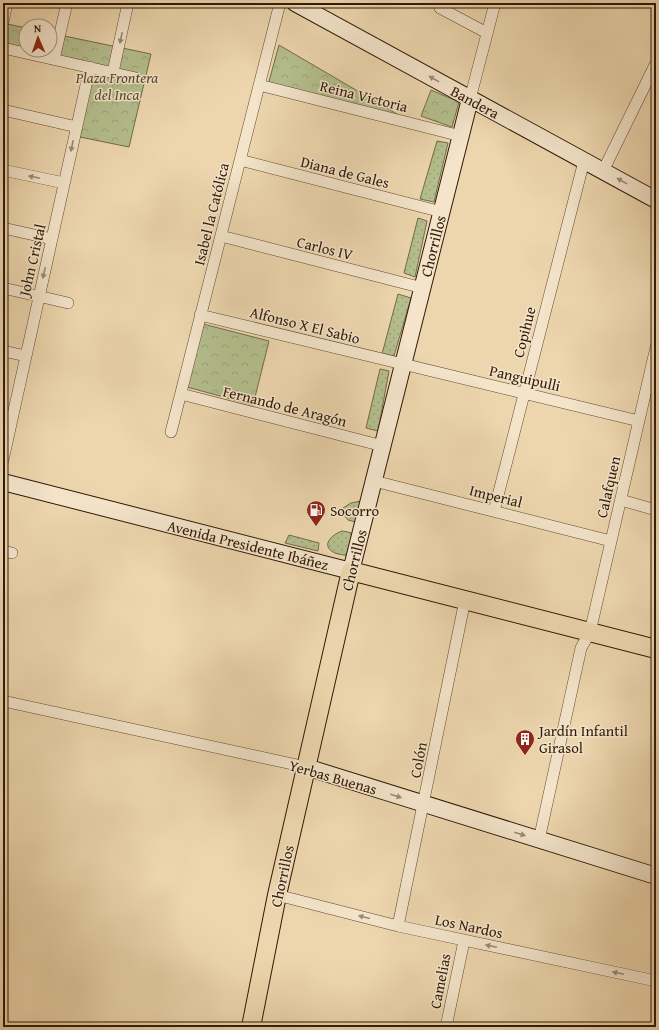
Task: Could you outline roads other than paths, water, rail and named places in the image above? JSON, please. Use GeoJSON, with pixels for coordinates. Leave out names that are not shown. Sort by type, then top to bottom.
{"type":"FeatureCollection","features":[{"type":"Feature","properties":{"kind":"main road","name":"Avenida Presidente Ibáñez"},"geometry":{"type":"LineString","coordinates":[[351,571],[656,649]]}},
{"type":"Feature","properties":{"kind":"main road","name":"Chorrillos"},"geometry":{"type":"LineString","coordinates":[[251,1027],[277,895],[351,571]]}},
{"type":"Feature","properties":{"kind":"street"},"geometry":{"type":"LineString","coordinates":[[3,22],[7,3]]}},
{"type":"Feature","properties":{"kind":"street"},"geometry":{"type":"LineString","coordinates":[[54,59],[67,3]]}},
{"type":"Feature","properties":{"kind":"street"},"geometry":{"type":"LineString","coordinates":[[113,72],[128,3]]}},
{"type":"Feature","properties":{"kind":"street","name":"Isabel la Católica"},"geometry":{"type":"LineString","coordinates":[[171,432],[280,3]]}},
{"type":"Feature","properties":{"kind":"street","name":"Bandera"},"geometry":{"type":"LineString","coordinates":[[295,3],[656,200]]}},
{"type":"Feature","properties":{"kind":"street","name":"Chorrillos"},"geometry":{"type":"LineString","coordinates":[[351,571],[495,3]]}},
{"type":"Feature","properties":{"kind":"street"},"geometry":{"type":"LineString","coordinates":[[440,8],[487,33]]}},
{"type":"Feature","properties":{"kind":"street"},"geometry":{"type":"LineString","coordinates":[[3,48],[136,78]]}},
{"type":"Feature","properties":{"kind":"street"},"geometry":{"type":"LineString","coordinates":[[603,171],[656,63]]}},
{"type":"Feature","properties":{"kind":"street","name":"John Cristal"},"geometry":{"type":"LineString","coordinates":[[3,460],[8,410],[26,356],[90,67]]}},
{"type":"Feature","properties":{"kind":"street","name":"Reina Victoria"},"geometry":{"type":"LineString","coordinates":[[260,85],[461,136]]}},
{"type":"Feature","properties":{"kind":"street"},"geometry":{"type":"LineString","coordinates":[[3,110],[77,127]]}},
{"type":"Feature","properties":{"kind":"street","name":"Diana de Gales"},"geometry":{"type":"LineString","coordinates":[[240,160],[442,212]]}},
{"type":"Feature","properties":{"kind":"street","name":"Copihue"},"geometry":{"type":"LineString","coordinates":[[494,512],[584,161]]}},
{"type":"Feature","properties":{"kind":"street"},"geometry":{"type":"LineString","coordinates":[[3,170],[64,183]]}},
{"type":"Feature","properties":{"kind":"street"},"geometry":{"type":"LineString","coordinates":[[3,228],[52,239]]}},
{"type":"Feature","properties":{"kind":"street","name":"Carlos IV"},"geometry":{"type":"LineString","coordinates":[[221,236],[422,288]]}},
{"type":"Feature","properties":{"kind":"street"},"geometry":{"type":"LineString","coordinates":[[3,288],[68,303]]}},
{"type":"Feature","properties":{"kind":"street","name":"Alfonso X El Sabio"},"geometry":{"type":"LineString","coordinates":[[200,315],[403,364]]}},
{"type":"Feature","properties":{"kind":"street","name":"Calafquen"},"geometry":{"type":"LineString","coordinates":[[539,840],[581,648],[590,632],[656,348]]}},
{"type":"Feature","properties":{"kind":"street"},"geometry":{"type":"LineString","coordinates":[[3,351],[26,356]]}},
{"type":"Feature","properties":{"kind":"street","name":"Panguipulli"},"geometry":{"type":"LineString","coordinates":[[403,364],[639,420]]}},
{"type":"Feature","properties":{"kind":"street","name":"Fernando de Aragón"},"geometry":{"type":"LineString","coordinates":[[181,394],[383,446]]}},
{"type":"Feature","properties":{"kind":"street","name":"Imperial"},"geometry":{"type":"LineString","coordinates":[[374,480],[611,541]]}},
{"type":"Feature","properties":{"kind":"street","name":"Avenida Presidente Ibáñez"},"geometry":{"type":"LineString","coordinates":[[3,482],[351,571]]}},
{"type":"Feature","properties":{"kind":"street"},"geometry":{"type":"LineString","coordinates":[[621,500],[656,510]]}},
{"type":"Feature","properties":{"kind":"street","name":"Colón"},"geometry":{"type":"LineString","coordinates":[[398,926],[465,600]]}},
{"type":"Feature","properties":{"kind":"street","name":"Yerbas Buenas"},"geometry":{"type":"LineString","coordinates":[[3,701],[306,767],[539,840],[656,874]]}},
{"type":"Feature","properties":{"kind":"street","name":"Los Nardos"},"geometry":{"type":"LineString","coordinates":[[277,895],[464,941],[656,981]]}},
{"type":"Feature","properties":{"kind":"street","name":"Camelias"},"geometry":{"type":"LineString","coordinates":[[446,1027],[464,941]]}},
{"type":"Feature","properties":{"kind":"place","name":"Socorro"},"geometry":{"type":"Point","coordinates":[316,527]}},
{"type":"Feature","properties":{"kind":"place","name":"Jardín Infantil Girasol"},"geometry":{"type":"Point","coordinates":[525,756]}},
{"type":"Feature","properties":{"kind":"park label","name":"Plaza Frontera del Inca"},"geometry":{"type":"Point","coordinates":[117,86]}}]}
